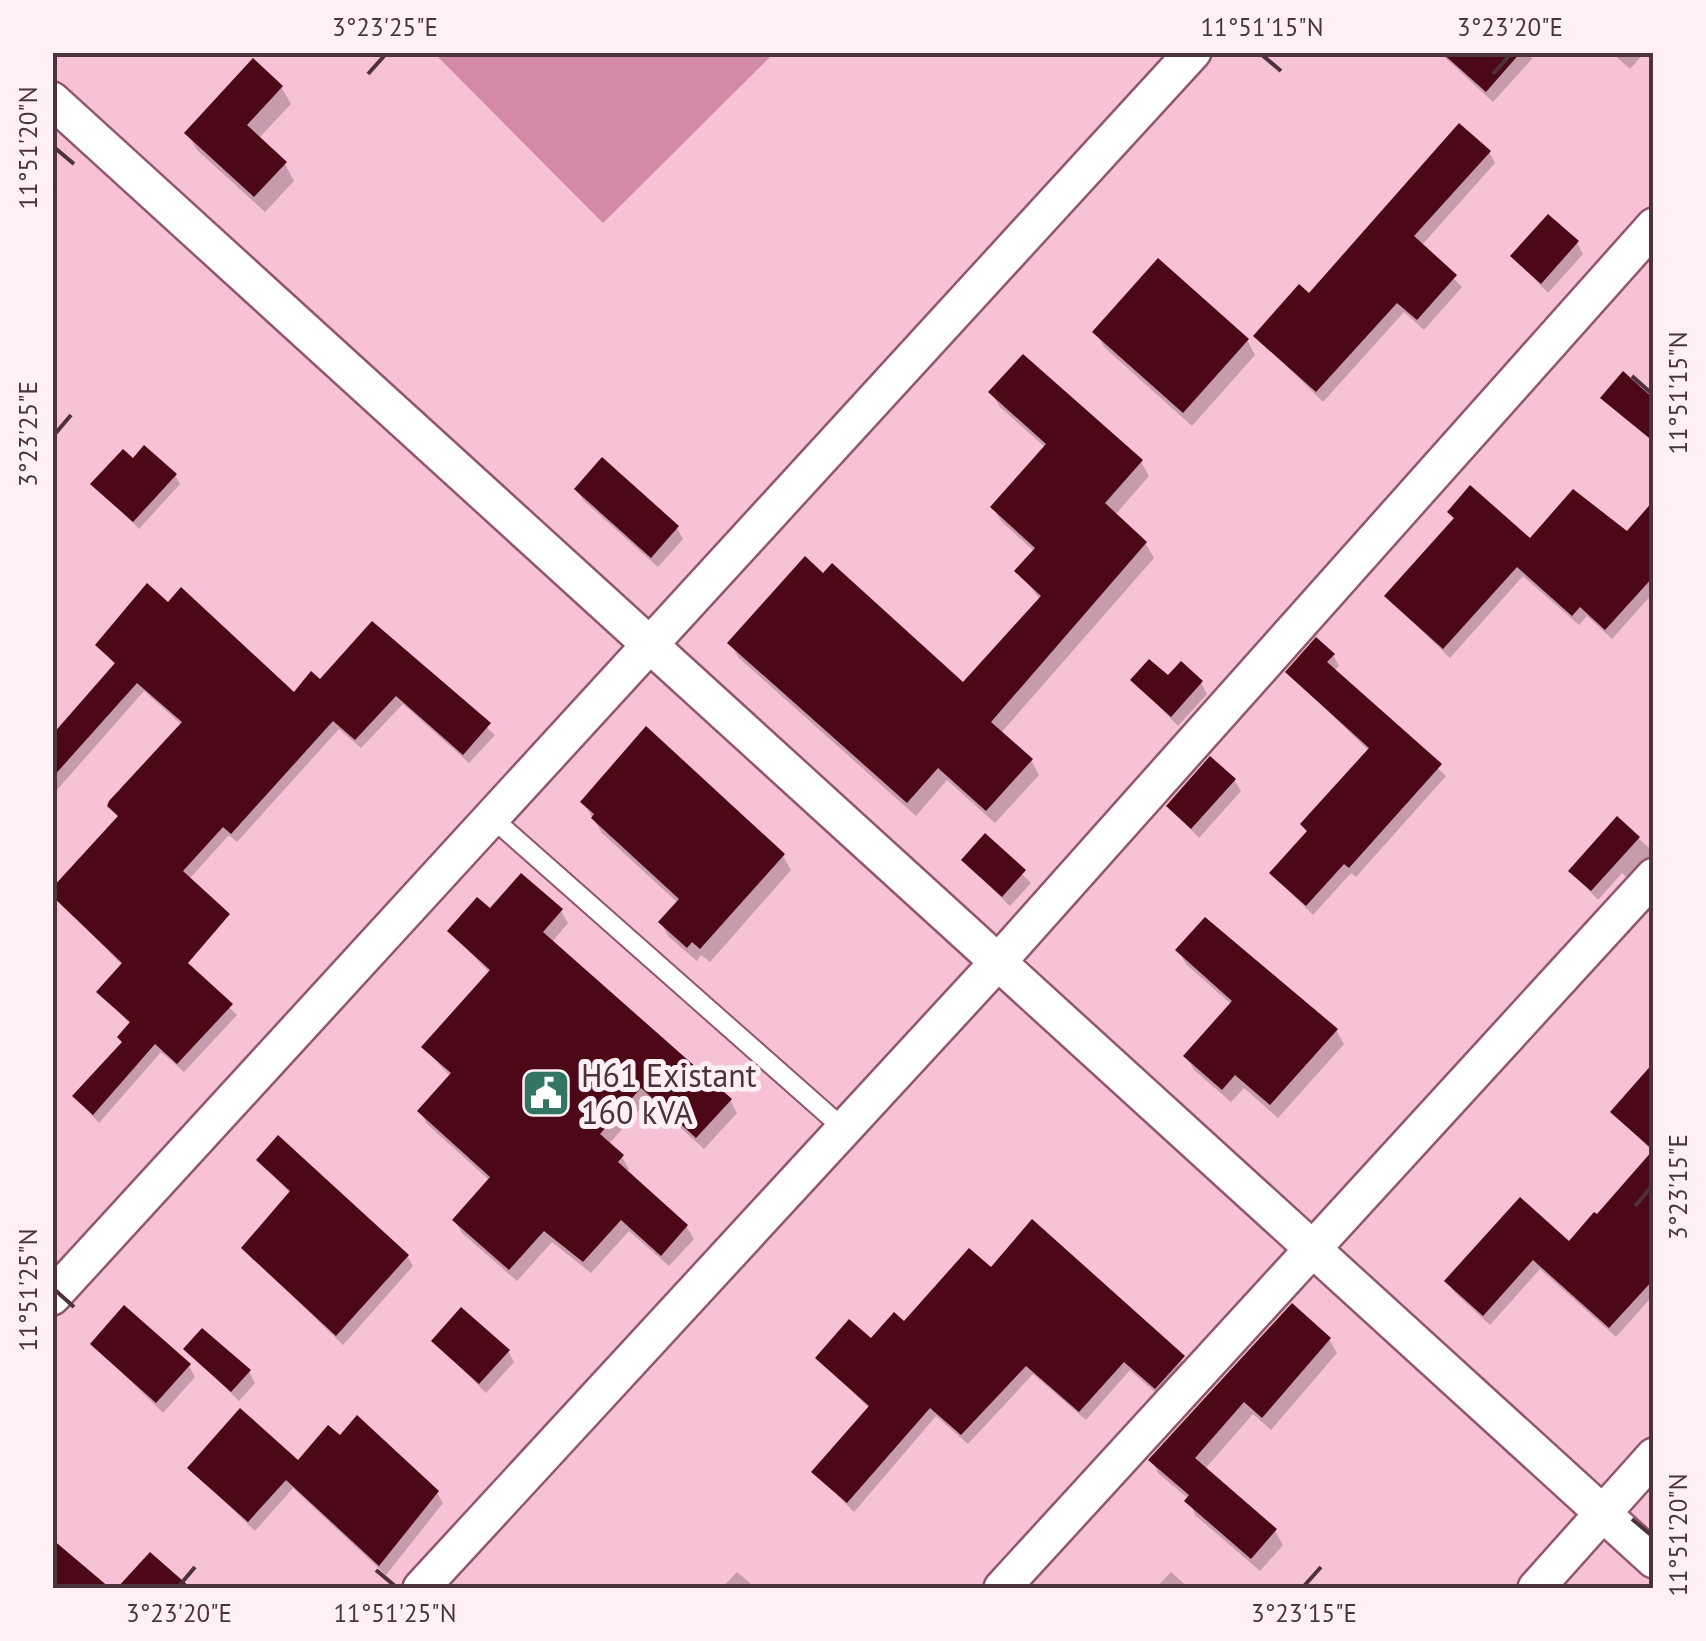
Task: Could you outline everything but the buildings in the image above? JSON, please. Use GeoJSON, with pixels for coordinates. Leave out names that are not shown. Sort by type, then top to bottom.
{"type":"FeatureCollection","features":[{"type":"Feature","properties":{"kind":"street"},"geometry":{"type":"LineString","coordinates":[[52,1297],[1193,52]]}},
{"type":"Feature","properties":{"kind":"street"},"geometry":{"type":"LineString","coordinates":[[52,100],[1654,1560]]}},
{"type":"Feature","properties":{"kind":"street"},"geometry":{"type":"LineString","coordinates":[[422,1588],[998,962],[1654,226]]}},
{"type":"Feature","properties":{"kind":"street"},"geometry":{"type":"LineString","coordinates":[[1002,1588],[1654,876]]}},
{"type":"Feature","properties":{"kind":"street"},"geometry":{"type":"LineString","coordinates":[[1536,1588],[1654,1456]]}},
{"type":"Feature","properties":{"kind":"lane"},"geometry":{"type":"LineString","coordinates":[[490,817],[844,1129]]}},
{"type":"Feature","properties":{"kind":"shaded area"},"geometry":{"type":"Polygon","coordinates":[[[434,53],[774,53],[603,223],[434,53]]]}},
{"type":"Feature","properties":{"kind":"place","name":"H61 Existant 160 kVA"},"geometry":{"type":"Point","coordinates":[546,1093]}}]}
